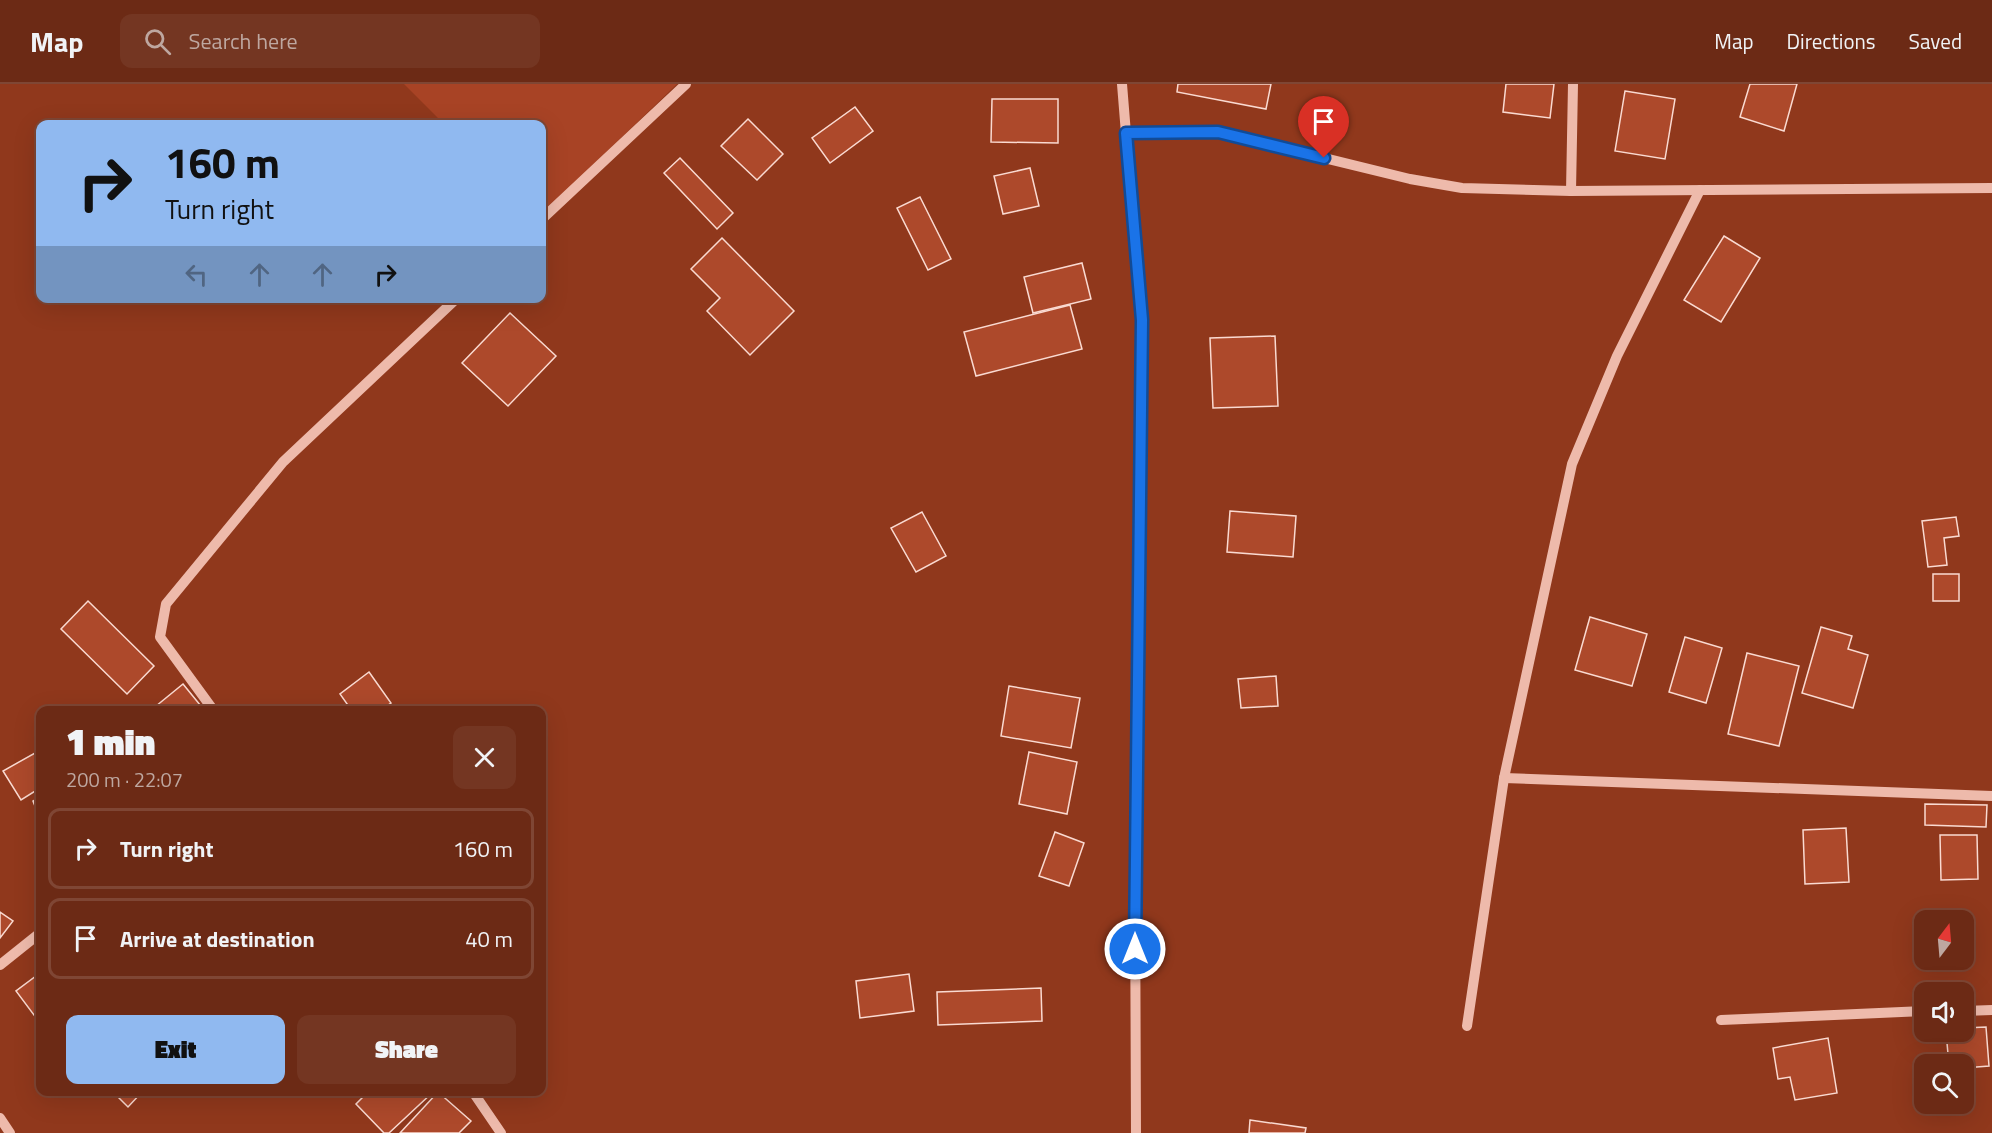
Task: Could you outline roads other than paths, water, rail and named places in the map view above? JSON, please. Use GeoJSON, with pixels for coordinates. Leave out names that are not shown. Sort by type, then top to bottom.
{"type":"FeatureCollection","features":[{"type":"Feature","properties":{"kind":"street"},"geometry":{"type":"LineString","coordinates":[[546,215],[686,84]]}},
{"type":"Feature","properties":{"kind":"street"},"geometry":{"type":"LineString","coordinates":[[1122,84],[1142,320],[1135,880],[1136,1133]]}},
{"type":"Feature","properties":{"kind":"street"},"geometry":{"type":"LineString","coordinates":[[1571,191],[1573,84]]}},
{"type":"Feature","properties":{"kind":"street"},"geometry":{"type":"LineString","coordinates":[[1126,133],[1218,132],[1410,179],[1451,186],[1571,191],[1992,188]]}},
{"type":"Feature","properties":{"kind":"street"},"geometry":{"type":"LineString","coordinates":[[1467,1026],[1504,778],[1572,464],[1617,356],[1700,190]]}},
{"type":"Feature","properties":{"kind":"street"},"geometry":{"type":"LineString","coordinates":[[210,706],[160,637],[166,604],[282,462],[452,303]]}},
{"type":"Feature","properties":{"kind":"street"},"geometry":{"type":"LineString","coordinates":[[1504,778],[1992,796]]}},
{"type":"Feature","properties":{"kind":"street"},"geometry":{"type":"LineString","coordinates":[[0,965],[36,936]]}},
{"type":"Feature","properties":{"kind":"street"},"geometry":{"type":"LineString","coordinates":[[1974,1011],[1992,1010]]}},
{"type":"Feature","properties":{"kind":"street"},"geometry":{"type":"LineString","coordinates":[[1721,1020],[1914,1011]]}},
{"type":"Feature","properties":{"kind":"street"},"geometry":{"type":"LineString","coordinates":[[476,1096],[501,1133]]}},
{"type":"Feature","properties":{"kind":"street"},"geometry":{"type":"LineString","coordinates":[[0,1118],[10,1133]]}}]}
